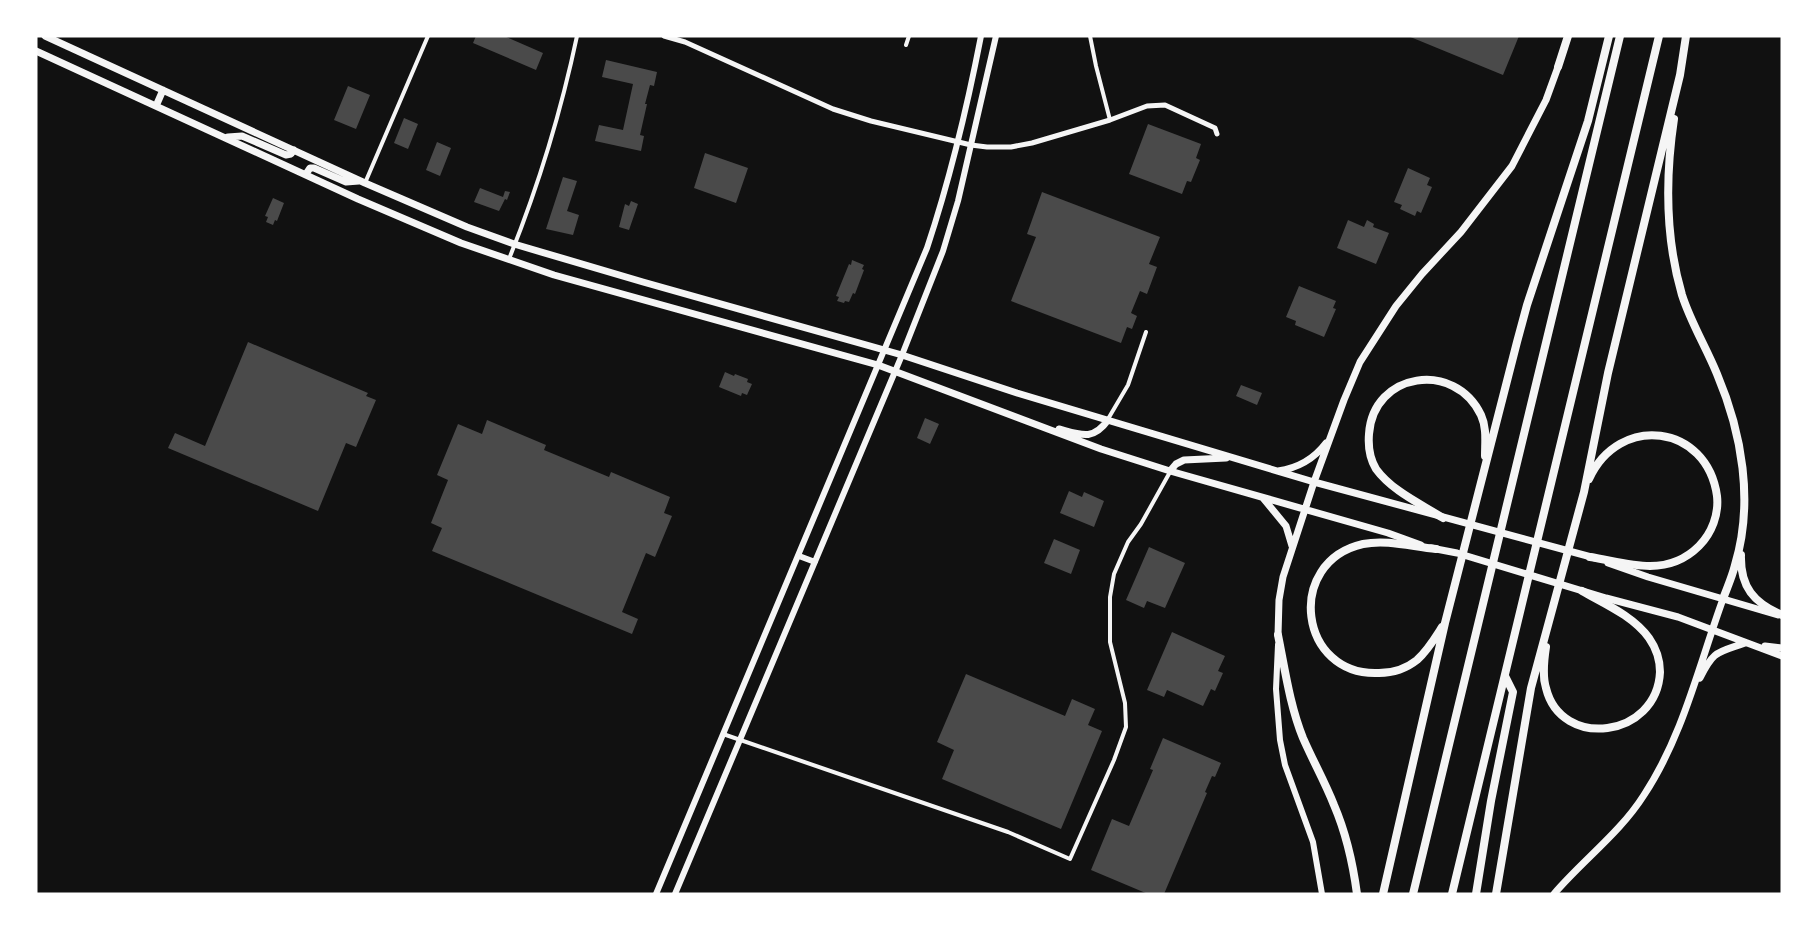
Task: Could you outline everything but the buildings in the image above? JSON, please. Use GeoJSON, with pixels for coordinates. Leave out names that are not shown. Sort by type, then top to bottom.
{"type":"FeatureCollection","features":[{"type":"Feature","properties":{"kind":"highway"},"geometry":{"type":"LineString","coordinates":[[1558,67],[1567,36]]}},
{"type":"Feature","properties":{"kind":"highway"},"geometry":{"type":"LineString","coordinates":[[1383,894],[1445,623],[1527,305],[1588,121],[1609,36]]}},
{"type":"Feature","properties":{"kind":"highway"},"geometry":{"type":"LineString","coordinates":[[1413,894],[1620,36]]}},
{"type":"Feature","properties":{"kind":"highway"},"geometry":{"type":"LineString","coordinates":[[1452,894],[1659,36]]}},
{"type":"Feature","properties":{"kind":"highway"},"geometry":{"type":"LineString","coordinates":[[1686,36],[1667,175],[1669,230],[1673,259],[1683,296],[1731,409],[1738,437],[1743,472],[1740,567],[1746,586],[1755,598],[1765,608],[1782,616]]}},
{"type":"Feature","properties":{"kind":"highway"},"geometry":{"type":"LineString","coordinates":[[1496,894],[1531,688],[1584,492],[1608,373],[1680,75]]}},
{"type":"Feature","properties":{"kind":"highway"},"geometry":{"type":"LineString","coordinates":[[1443,518],[1393,485],[1376,469],[1371,458],[1368,442],[1371,419],[1381,401],[1395,388],[1427,379],[1441,381],[1463,392],[1474,404],[1482,416],[1485,433],[1485,457],[1479,493]]}},
{"type":"Feature","properties":{"kind":"highway"},"geometry":{"type":"LineString","coordinates":[[1584,492],[1593,471],[1604,456],[1617,445],[1645,435],[1661,436],[1677,440],[1691,448],[1700,457],[1715,481],[1718,504],[1715,522],[1705,540],[1679,560],[1666,565],[1650,566],[1590,557]]}},
{"type":"Feature","properties":{"kind":"highway"},"geometry":{"type":"LineString","coordinates":[[1723,599],[1736,563],[1741,534]]}},
{"type":"Feature","properties":{"kind":"highway"},"geometry":{"type":"LineString","coordinates":[[1436,549],[1375,542],[1342,552],[1320,572],[1312,591],[1311,614],[1315,633],[1328,653],[1350,668],[1370,674],[1387,673],[1416,661],[1427,650],[1445,623]]}},
{"type":"Feature","properties":{"kind":"highway"},"geometry":{"type":"LineString","coordinates":[[1551,613],[1544,677],[1546,690],[1553,705],[1561,714],[1578,724],[1598,729],[1613,728],[1636,718],[1653,699],[1659,685],[1660,668],[1657,654],[1651,640],[1634,622],[1582,591]]}},
{"type":"Feature","properties":{"kind":"highway"},"geometry":{"type":"LineString","coordinates":[[1278,635],[1294,712],[1335,806],[1354,871],[1357,894]]}},
{"type":"Feature","properties":{"kind":"highway"},"geometry":{"type":"LineString","coordinates":[[1476,894],[1491,801],[1513,692],[1505,676]]}},
{"type":"Feature","properties":{"kind":"main road"},"geometry":{"type":"LineString","coordinates":[[45,36],[363,182],[467,227],[515,244],[620,276],[902,355],[1017,393],[1276,471],[1455,522],[1590,557],[1782,616]]}},
{"type":"Feature","properties":{"kind":"main road"},"geometry":{"type":"LineString","coordinates":[[656,894],[927,248],[958,142],[981,36]]}},
{"type":"Feature","properties":{"kind":"main road"},"geometry":{"type":"LineString","coordinates":[[675,894],[902,355],[948,238],[996,36]]}},
{"type":"Feature","properties":{"kind":"main road"},"geometry":{"type":"LineString","coordinates":[[36,51],[461,243],[509,260],[554,275],[878,365],[1101,449],[1436,549],[1678,617],[1782,656]]}},
{"type":"Feature","properties":{"kind":"main road"},"geometry":{"type":"LineString","coordinates":[[1322,894],[1313,842],[1285,765],[1280,740],[1276,689],[1279,600],[1283,577],[1314,482],[1360,362],[1396,306],[1461,232],[1512,166],[1546,100],[1558,67]]}},
{"type":"Feature","properties":{"kind":"main road"},"geometry":{"type":"LineString","coordinates":[[156,106],[163,90]]}},
{"type":"Feature","properties":{"kind":"main road"},"geometry":{"type":"LineString","coordinates":[[225,138],[242,136],[286,155],[291,154],[294,150]]}},
{"type":"Feature","properties":{"kind":"main road"},"geometry":{"type":"LineString","coordinates":[[306,174],[310,168],[314,168],[346,182],[363,182]]}},
{"type":"Feature","properties":{"kind":"main road"},"geometry":{"type":"LineString","coordinates":[[1034,424],[1083,435],[1095,433],[1108,420]]}},
{"type":"Feature","properties":{"kind":"main road"},"geometry":{"type":"LineString","coordinates":[[1276,471],[1305,463],[1319,452],[1331,436]]}},
{"type":"Feature","properties":{"kind":"main road"},"geometry":{"type":"LineString","coordinates":[[1170,471],[1184,460],[1232,458]]}},
{"type":"Feature","properties":{"kind":"main road"},"geometry":{"type":"LineString","coordinates":[[1263,498],[1286,526],[1292,542],[1292,551]]}},
{"type":"Feature","properties":{"kind":"main road"},"geometry":{"type":"LineString","coordinates":[[799,556],[815,562]]}},
{"type":"Feature","properties":{"kind":"main road"},"geometry":{"type":"LineString","coordinates":[[1554,894],[1622,824],[1643,797],[1659,770],[1691,694],[1723,599]]}},
{"type":"Feature","properties":{"kind":"main road"},"geometry":{"type":"LineString","coordinates":[[1691,694],[1710,658],[1745,642]]}},
{"type":"Feature","properties":{"kind":"main road"},"geometry":{"type":"LineString","coordinates":[[1756,645],[1782,648]]}},
{"type":"Feature","properties":{"kind":"street"},"geometry":{"type":"LineString","coordinates":[[363,182],[428,36]]}},
{"type":"Feature","properties":{"kind":"street"},"geometry":{"type":"LineString","coordinates":[[509,260],[539,179],[577,36]]}},
{"type":"Feature","properties":{"kind":"street"},"geometry":{"type":"LineString","coordinates":[[664,36],[702,50],[833,109],[871,121],[971,145],[1011,147],[1032,143],[1110,120],[1147,106],[1165,105],[1215,128],[1217,134]]}},
{"type":"Feature","properties":{"kind":"street"},"geometry":{"type":"LineString","coordinates":[[906,45],[909,36]]}},
{"type":"Feature","properties":{"kind":"street"},"geometry":{"type":"LineString","coordinates":[[1090,36],[1110,120]]}},
{"type":"Feature","properties":{"kind":"street"},"geometry":{"type":"LineString","coordinates":[[1108,420],[1128,385],[1146,332]]}},
{"type":"Feature","properties":{"kind":"street"},"geometry":{"type":"LineString","coordinates":[[723,734],[1008,832],[1071,859],[1126,727],[1125,703],[1110,642],[1110,597],[1114,574],[1128,542],[1141,524],[1170,471]]}}]}
